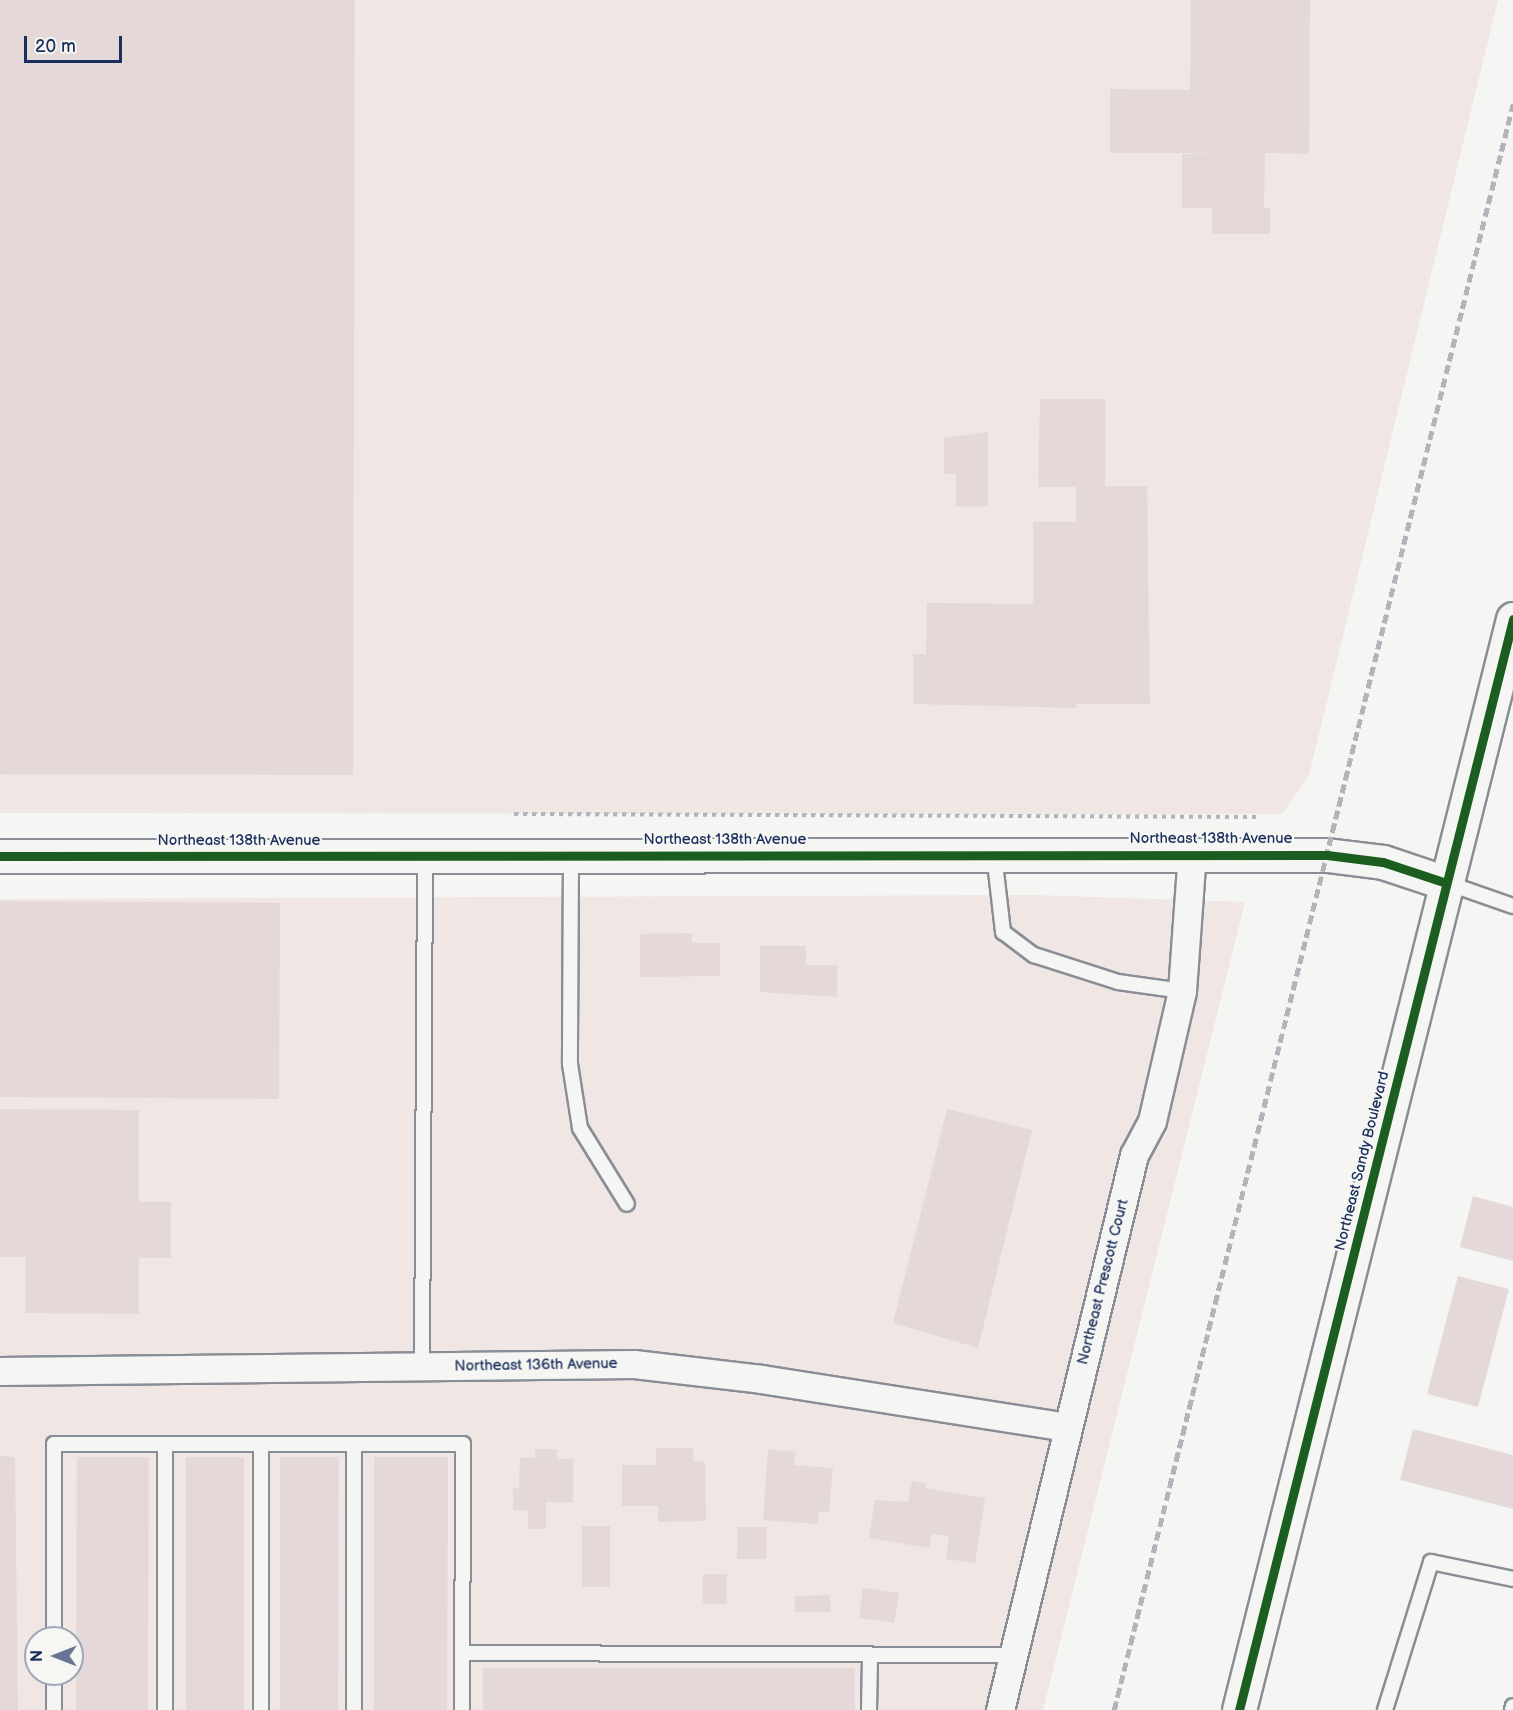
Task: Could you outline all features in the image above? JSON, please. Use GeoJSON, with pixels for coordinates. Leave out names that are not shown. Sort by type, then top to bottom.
{"type":"FeatureCollection","features":[{"type":"Feature","properties":{"kind":"street","name":"Northeast Sandy Boulevard"},"geometry":{"type":"LineString","coordinates":[[1239,1710],[1513,618]]}},
{"type":"Feature","properties":{"kind":"street","name":"Northeast 138th Avenue"},"geometry":{"type":"LineString","coordinates":[[0,856],[1192,853],[1327,855],[1383,862],[1446,883]]}},
{"type":"Feature","properties":{"kind":"street","name":"Northeast Prescott Court"},"geometry":{"type":"LineString","coordinates":[[1000,1710],[1134,1155],[1152,1122],[1182,991],[1192,853]]}},
{"type":"Feature","properties":{"kind":"street","name":"Northeast 136th Avenue"},"geometry":{"type":"LineString","coordinates":[[0,1371],[634,1364],[761,1379],[1067,1427]]}},
{"type":"Feature","properties":{"kind":"lane"},"geometry":{"type":"LineString","coordinates":[[994,854],[1003,932],[1034,955],[1118,982],[1182,991]]}},
{"type":"Feature","properties":{"kind":"lane"},"geometry":{"type":"LineString","coordinates":[[422,1366],[425,856]]}},
{"type":"Feature","properties":{"kind":"lane"},"geometry":{"type":"LineString","coordinates":[[571,856],[570,1064],[579,1128],[627,1204]]}},
{"type":"Feature","properties":{"kind":"lane"},"geometry":{"type":"LineString","coordinates":[[1446,883],[1513,906]]}},
{"type":"Feature","properties":{"kind":"lane"},"geometry":{"type":"LineString","coordinates":[[54,1626],[54,1444],[463,1444],[462,1710]]}},
{"type":"Feature","properties":{"kind":"lane"},"geometry":{"type":"LineString","coordinates":[[165,1444],[165,1710]]}},
{"type":"Feature","properties":{"kind":"lane"},"geometry":{"type":"LineString","coordinates":[[261,1444],[261,1710]]}},
{"type":"Feature","properties":{"kind":"lane"},"geometry":{"type":"LineString","coordinates":[[354,1444],[354,1710]]}},
{"type":"Feature","properties":{"kind":"lane"},"geometry":{"type":"LineString","coordinates":[[1385,1710],[1431,1562],[1513,1579]]}},
{"type":"Feature","properties":{"kind":"lane"},"geometry":{"type":"LineString","coordinates":[[462,1653],[1014,1655]]}},
{"type":"Feature","properties":{"kind":"lane"},"geometry":{"type":"LineString","coordinates":[[869,1710],[870,1656]]}},
{"type":"Feature","properties":{"kind":"lane"},"geometry":{"type":"LineString","coordinates":[[54,1686],[54,1710]]}},
{"type":"Feature","properties":{"kind":"lane"},"geometry":{"type":"LineString","coordinates":[[1512,1710],[1513,1706]]}},
{"type":"Feature","properties":{"kind":"path"},"geometry":{"type":"LineString","coordinates":[[514,814],[1261,817]]}},
{"type":"Feature","properties":{"kind":"shaded area"},"geometry":{"type":"Polygon","coordinates":[[[0,0],[1498,0],[1309,775],[1282,814],[0,813],[0,0]]]}},
{"type":"Feature","properties":{"kind":"shaded area"},"geometry":{"type":"Polygon","coordinates":[[[1035,895],[1245,902],[1043,1710],[0,1710],[0,899],[1035,895]]]}},
{"type":"Feature","properties":{"kind":"building"},"geometry":{"type":"Polygon","coordinates":[[[0,0],[355,0],[353,775],[0,774],[0,0]]]}},
{"type":"Feature","properties":{"kind":"building"},"geometry":{"type":"Polygon","coordinates":[[[1191,0],[1310,0],[1309,154],[1265,153],[1264,208],[1270,208],[1270,234],[1212,234],[1212,208],[1182,208],[1182,154],[1223,153],[1110,153],[1110,89],[1190,90],[1191,0]]]}},
{"type":"Feature","properties":{"kind":"building"},"geometry":{"type":"Polygon","coordinates":[[[1040,399],[1105,399],[1105,486],[1147,486],[1150,704],[1076,704],[1076,708],[913,704],[913,654],[926,654],[927,603],[1033,604],[1033,522],[1076,522],[1076,487],[1038,487],[1040,399]]]}},
{"type":"Feature","properties":{"kind":"building"},"geometry":{"type":"Polygon","coordinates":[[[988,432],[988,506],[956,507],[956,474],[944,474],[944,438],[988,432]]]}},
{"type":"Feature","properties":{"kind":"building"},"geometry":{"type":"Polygon","coordinates":[[[0,901],[280,903],[279,1099],[0,1097],[0,901]]]}},
{"type":"Feature","properties":{"kind":"building"},"geometry":{"type":"Polygon","coordinates":[[[692,933],[692,943],[720,943],[720,976],[640,977],[640,934],[692,933]]]}},
{"type":"Feature","properties":{"kind":"building"},"geometry":{"type":"Polygon","coordinates":[[[760,946],[806,946],[806,965],[837,965],[837,997],[760,992],[760,946]]]}},
{"type":"Feature","properties":{"kind":"building"},"geometry":{"type":"Polygon","coordinates":[[[0,1109],[139,1110],[139,1202],[171,1202],[171,1258],[139,1258],[139,1314],[25,1313],[26,1257],[0,1257],[0,1109]]]}},
{"type":"Feature","properties":{"kind":"building"},"geometry":{"type":"Polygon","coordinates":[[[947,1109],[1032,1130],[978,1348],[893,1323],[947,1109]]]}},
{"type":"Feature","properties":{"kind":"building"},"geometry":{"type":"Polygon","coordinates":[[[1473,1196],[1513,1207],[1513,1261],[1460,1247],[1473,1196]]]}},
{"type":"Feature","properties":{"kind":"building"},"geometry":{"type":"Polygon","coordinates":[[[1458,1276],[1509,1289],[1478,1407],[1427,1394],[1458,1276]]]}},
{"type":"Feature","properties":{"kind":"building"},"geometry":{"type":"Polygon","coordinates":[[[1413,1429],[1513,1455],[1513,1509],[1400,1480],[1413,1429]]]}},
{"type":"Feature","properties":{"kind":"building"},"geometry":{"type":"Polygon","coordinates":[[[656,1448],[693,1448],[693,1461],[705,1462],[706,1521],[658,1522],[658,1506],[622,1506],[622,1465],[656,1465],[656,1448]]]}},
{"type":"Feature","properties":{"kind":"building"},"geometry":{"type":"Polygon","coordinates":[[[535,1449],[557,1449],[557,1459],[573,1459],[573,1503],[546,1502],[546,1529],[528,1529],[528,1511],[513,1510],[513,1488],[519,1489],[520,1458],[535,1458],[535,1449]]]}},
{"type":"Feature","properties":{"kind":"building"},"geometry":{"type":"Polygon","coordinates":[[[768,1449],[796,1452],[794,1465],[833,1468],[829,1513],[819,1511],[817,1524],[763,1520],[768,1449]]]}},
{"type":"Feature","properties":{"kind":"building"},"geometry":{"type":"Polygon","coordinates":[[[0,1455],[15,1458],[18,1710],[0,1710],[0,1455]]]}},
{"type":"Feature","properties":{"kind":"building"},"geometry":{"type":"Polygon","coordinates":[[[77,1457],[149,1457],[148,1710],[76,1710],[76,1686],[84,1686],[84,1626],[76,1626],[77,1457]]]}},
{"type":"Feature","properties":{"kind":"building"},"geometry":{"type":"Polygon","coordinates":[[[186,1457],[244,1457],[244,1710],[186,1710],[186,1457]]]}},
{"type":"Feature","properties":{"kind":"building"},"geometry":{"type":"Polygon","coordinates":[[[280,1457],[339,1457],[338,1710],[280,1710],[280,1457]]]}},
{"type":"Feature","properties":{"kind":"building"},"geometry":{"type":"Polygon","coordinates":[[[374,1457],[448,1457],[447,1710],[374,1710],[374,1457]]]}},
{"type":"Feature","properties":{"kind":"building"},"geometry":{"type":"Polygon","coordinates":[[[912,1481],[926,1484],[925,1488],[985,1498],[975,1563],[946,1559],[949,1536],[932,1534],[929,1548],[869,1538],[875,1500],[908,1502],[912,1481]]]}},
{"type":"Feature","properties":{"kind":"building"},"geometry":{"type":"Polygon","coordinates":[[[582,1526],[610,1526],[610,1587],[582,1587],[582,1526]]]}},
{"type":"Feature","properties":{"kind":"building"},"geometry":{"type":"Polygon","coordinates":[[[737,1527],[767,1527],[766,1559],[737,1559],[737,1527]]]}},
{"type":"Feature","properties":{"kind":"building"},"geometry":{"type":"Polygon","coordinates":[[[703,1574],[727,1574],[727,1604],[703,1604],[703,1574]]]}},
{"type":"Feature","properties":{"kind":"building"},"geometry":{"type":"Polygon","coordinates":[[[863,1588],[899,1593],[894,1623],[859,1618],[863,1588]]]}},
{"type":"Feature","properties":{"kind":"building"},"geometry":{"type":"Polygon","coordinates":[[[830,1595],[831,1612],[795,1612],[795,1596],[830,1595]]]}},
{"type":"Feature","properties":{"kind":"building"},"geometry":{"type":"Polygon","coordinates":[[[483,1668],[855,1668],[855,1710],[483,1710],[483,1668]]]}},
{"type":"Feature","properties":{"kind":"railway"},"geometry":{"type":"LineString","coordinates":[[1114,1710],[1513,104]]}},
{"type":"Feature","properties":{"kind":"cycle path"},"geometry":{"type":"LineString","coordinates":[[1239,1710],[1513,619]]}},
{"type":"Feature","properties":{"kind":"cycle path"},"geometry":{"type":"LineString","coordinates":[[0,856],[1327,855],[1383,862],[1446,883]]}}]}
